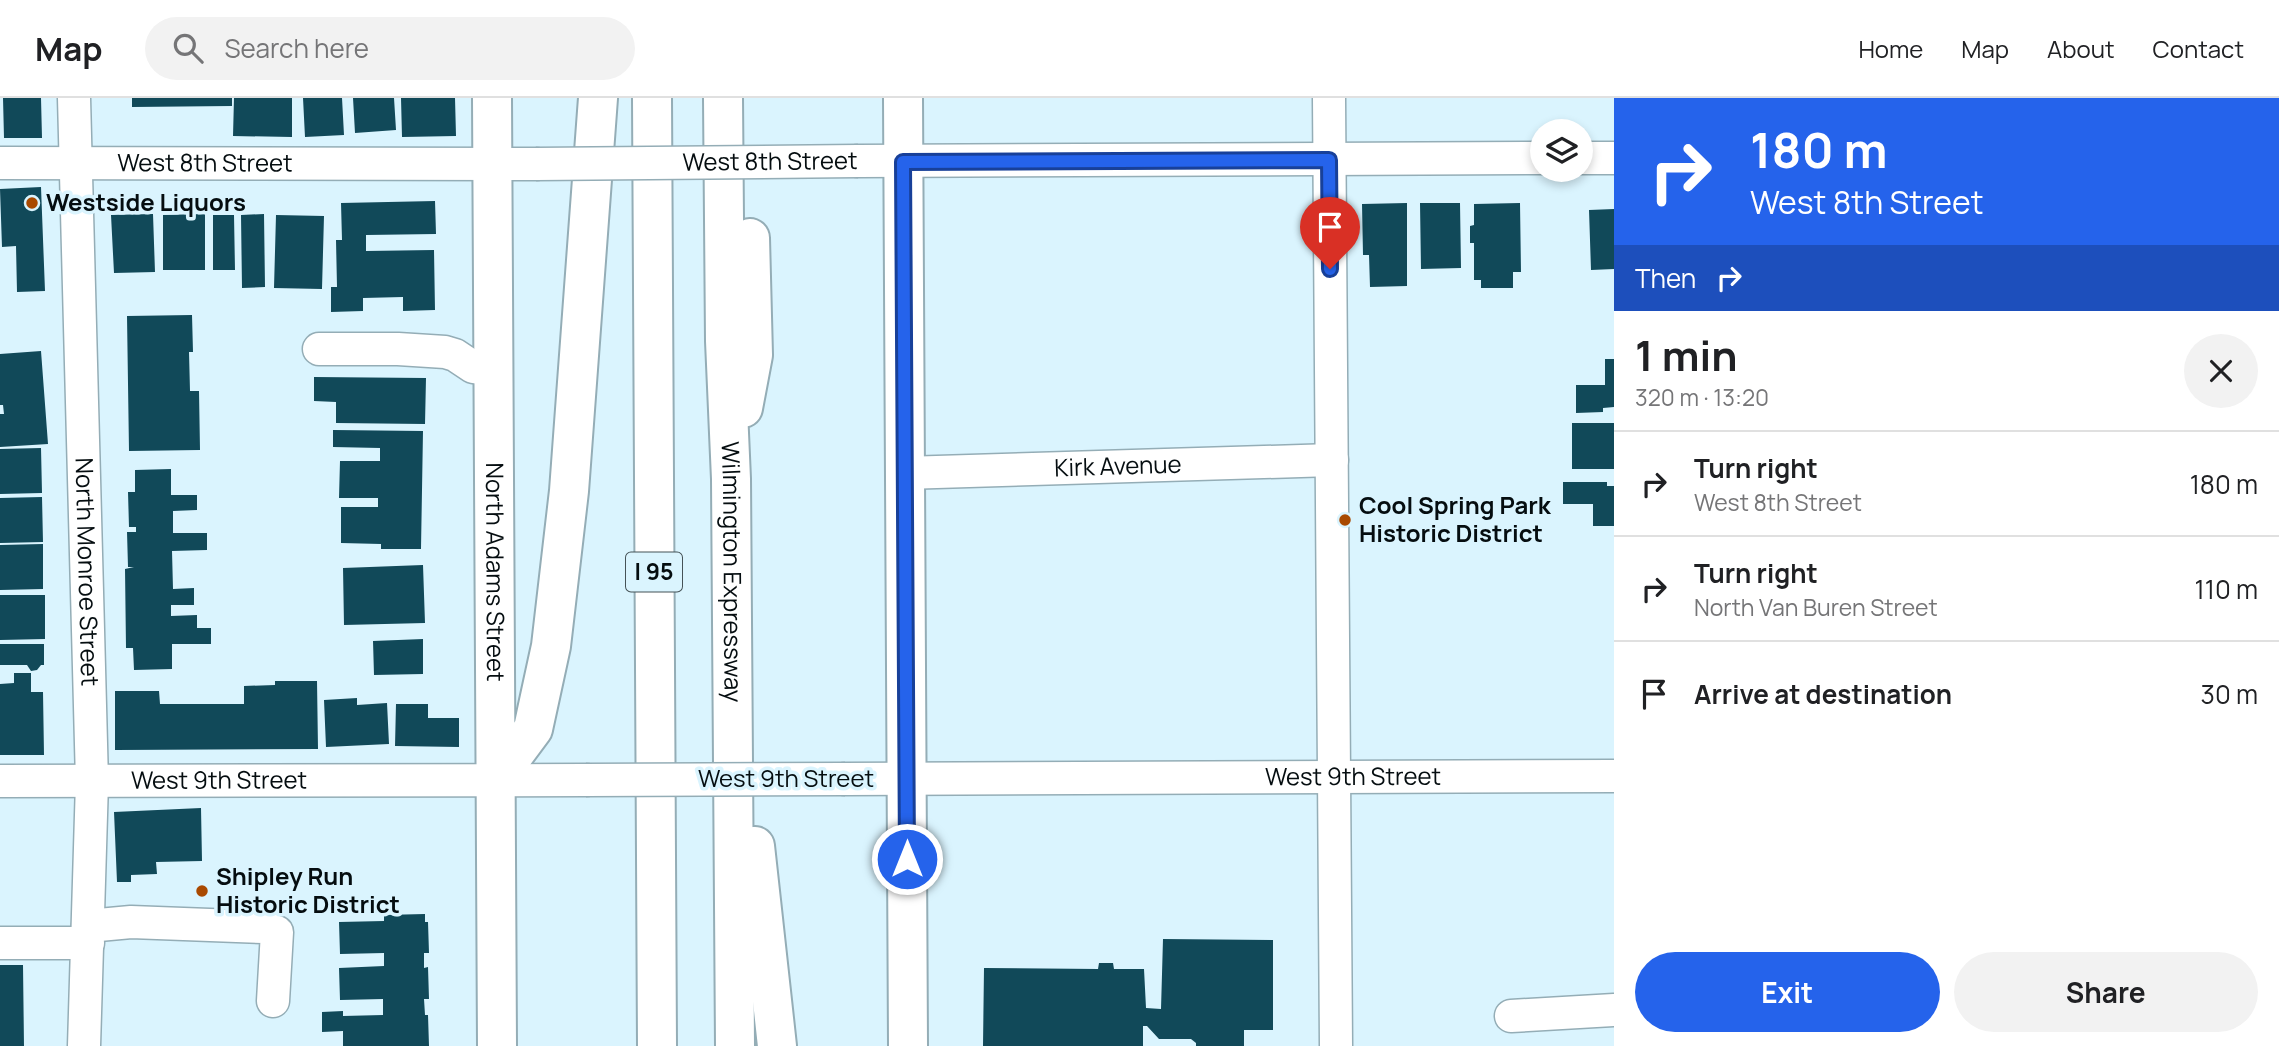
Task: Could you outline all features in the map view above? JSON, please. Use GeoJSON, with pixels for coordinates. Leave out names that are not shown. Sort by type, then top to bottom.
{"type":"FeatureCollection","features":[{"type":"Feature","properties":{"kind":"main road","name":"North Adams Street"},"geometry":{"type":"LineString","coordinates":[[492,98],[497,1046]]}},
{"type":"Feature","properties":{"kind":"main road"},"geometry":{"type":"LineString","coordinates":[[495,780],[533,729],[551,646],[569,491],[598,98]]}},
{"type":"Feature","properties":{"kind":"main road","name":"I 95"},"geometry":{"type":"LineString","coordinates":[[652,98],[657,1046]]}},
{"type":"Feature","properties":{"kind":"main road","name":"Wilmington Expressway"},"geometry":{"type":"LineString","coordinates":[[723,98],[725,341],[731,479],[735,1046]]}},
{"type":"Feature","properties":{"kind":"main road"},"geometry":{"type":"LineString","coordinates":[[731,479],[752,355],[747,98]]}},
{"type":"Feature","properties":{"kind":"main road"},"geometry":{"type":"LineString","coordinates":[[902,98],[908,1046]]}},
{"type":"Feature","properties":{"kind":"main road"},"geometry":{"type":"LineString","coordinates":[[733,646],[777,1046]]}},
{"type":"Feature","properties":{"kind":"street","name":"North Monroe Street"},"geometry":{"type":"LineString","coordinates":[[74,98],[92,782],[84,1046]]}},
{"type":"Feature","properties":{"kind":"street"},"geometry":{"type":"LineString","coordinates":[[1329,98],[1336,1046]]}},
{"type":"Feature","properties":{"kind":"street"},"geometry":{"type":"LineString","coordinates":[[1593,158],[1614,158]]}},
{"type":"Feature","properties":{"kind":"street","name":"West 8th Street"},"geometry":{"type":"LineString","coordinates":[[0,163],[536,164],[1530,159]]}},
{"type":"Feature","properties":{"kind":"street"},"geometry":{"type":"LineString","coordinates":[[319,349],[445,352],[473,367],[493,370]]}},
{"type":"Feature","properties":{"kind":"street","name":"Kirk Avenue"},"geometry":{"type":"LineString","coordinates":[[904,474],[1332,460]]}},
{"type":"Feature","properties":{"kind":"street","name":"West 9th Street"},"geometry":{"type":"LineString","coordinates":[[0,781],[1614,776]]}},
{"type":"Feature","properties":{"kind":"street"},"geometry":{"type":"LineString","coordinates":[[0,943],[88,934],[131,922],[264,927],[278,932],[273,1001]]}},
{"type":"Feature","properties":{"kind":"street"},"geometry":{"type":"LineString","coordinates":[[1511,1016],[1614,1010]]}},
{"type":"Feature","properties":{"kind":"building"},"geometry":{"type":"Polygon","coordinates":[[[3,98],[41,98],[42,138],[4,138],[3,98]]]}},
{"type":"Feature","properties":{"kind":"building"},"geometry":{"type":"Polygon","coordinates":[[[132,98],[232,98],[232,106],[132,107],[132,98]]]}},
{"type":"Feature","properties":{"kind":"building"},"geometry":{"type":"Polygon","coordinates":[[[234,98],[292,98],[292,137],[233,136],[234,98]]]}},
{"type":"Feature","properties":{"kind":"building"},"geometry":{"type":"Polygon","coordinates":[[[303,98],[342,98],[344,135],[305,137],[303,98]]]}},
{"type":"Feature","properties":{"kind":"building"},"geometry":{"type":"Polygon","coordinates":[[[353,98],[394,98],[396,130],[355,133],[353,98]]]}},
{"type":"Feature","properties":{"kind":"building"},"geometry":{"type":"Polygon","coordinates":[[[401,98],[455,98],[456,136],[402,137],[401,98]]]}},
{"type":"Feature","properties":{"kind":"building"},"geometry":{"type":"Polygon","coordinates":[[[41,187],[45,291],[17,292],[16,246],[2,247],[0,189],[41,187]]]}},
{"type":"Feature","properties":{"kind":"building"},"geometry":{"type":"Polygon","coordinates":[[[435,201],[436,234],[366,235],[366,251],[434,250],[435,310],[403,311],[403,297],[363,298],[363,311],[331,312],[331,287],[337,287],[336,240],[342,240],[341,203],[435,201]]]}},
{"type":"Feature","properties":{"kind":"building"},"geometry":{"type":"Polygon","coordinates":[[[1407,203],[1407,286],[1370,287],[1369,255],[1363,255],[1362,204],[1407,203]]]}},
{"type":"Feature","properties":{"kind":"building"},"geometry":{"type":"Polygon","coordinates":[[[1420,203],[1460,203],[1461,268],[1421,269],[1420,203]]]}},
{"type":"Feature","properties":{"kind":"building"},"geometry":{"type":"Polygon","coordinates":[[[1520,203],[1521,272],[1513,272],[1513,288],[1481,288],[1481,280],[1474,280],[1474,243],[1470,243],[1470,226],[1474,225],[1474,204],[1520,203]]]}},
{"type":"Feature","properties":{"kind":"building"},"geometry":{"type":"Polygon","coordinates":[[[1614,209],[1614,269],[1591,270],[1589,210],[1614,209]]]}},
{"type":"Feature","properties":{"kind":"building"},"geometry":{"type":"Polygon","coordinates":[[[153,214],[155,272],[114,273],[111,215],[153,214]]]}},
{"type":"Feature","properties":{"kind":"building"},"geometry":{"type":"Polygon","coordinates":[[[205,214],[205,270],[163,270],[163,215],[205,214]]]}},
{"type":"Feature","properties":{"kind":"building"},"geometry":{"type":"Polygon","coordinates":[[[264,214],[265,287],[242,288],[241,215],[264,214]]]}},
{"type":"Feature","properties":{"kind":"building"},"geometry":{"type":"Polygon","coordinates":[[[213,215],[234,215],[235,270],[213,270],[213,215]]]}},
{"type":"Feature","properties":{"kind":"building"},"geometry":{"type":"Polygon","coordinates":[[[276,215],[324,216],[322,289],[274,288],[276,215]]]}},
{"type":"Feature","properties":{"kind":"building"},"geometry":{"type":"Polygon","coordinates":[[[192,315],[190,391],[199,391],[200,450],[129,451],[127,316],[192,315]]]}},
{"type":"Feature","properties":{"kind":"building"},"geometry":{"type":"Polygon","coordinates":[[[41,351],[48,444],[0,447],[0,414],[4,414],[3,405],[0,405],[0,354],[41,351]]]}},
{"type":"Feature","properties":{"kind":"building"},"geometry":{"type":"Polygon","coordinates":[[[1605,359],[1614,359],[1614,407],[1603,408],[1603,412],[1576,413],[1576,385],[1605,385],[1605,359]]]}},
{"type":"Feature","properties":{"kind":"building"},"geometry":{"type":"Polygon","coordinates":[[[314,377],[426,378],[425,424],[336,423],[336,402],[314,401],[314,377]]]}},
{"type":"Feature","properties":{"kind":"building"},"geometry":{"type":"Polygon","coordinates":[[[1572,423],[1614,423],[1614,469],[1572,469],[1572,423]]]}},
{"type":"Feature","properties":{"kind":"building"},"geometry":{"type":"Polygon","coordinates":[[[333,430],[423,431],[421,549],[381,549],[381,544],[341,543],[341,507],[378,507],[378,498],[339,498],[340,461],[380,461],[380,448],[333,447],[333,430]]]}},
{"type":"Feature","properties":{"kind":"building"},"geometry":{"type":"Polygon","coordinates":[[[41,448],[42,493],[0,494],[0,449],[41,448]]]}},
{"type":"Feature","properties":{"kind":"building"},"geometry":{"type":"Polygon","coordinates":[[[171,469],[171,495],[197,495],[197,510],[173,511],[173,533],[207,533],[207,550],[172,551],[173,589],[194,588],[194,605],[171,605],[171,616],[197,615],[197,628],[211,628],[211,644],[172,644],[172,669],[134,670],[133,648],[126,648],[125,569],[134,567],[128,567],[127,532],[136,532],[136,527],[129,527],[128,492],[135,492],[135,470],[171,469]]]}},
{"type":"Feature","properties":{"kind":"building"},"geometry":{"type":"Polygon","coordinates":[[[1563,482],[1607,482],[1607,486],[1614,486],[1614,526],[1593,526],[1593,504],[1563,504],[1563,482]]]}},
{"type":"Feature","properties":{"kind":"building"},"geometry":{"type":"Polygon","coordinates":[[[42,497],[43,542],[0,543],[0,498],[42,497]]]}},
{"type":"Feature","properties":{"kind":"building"},"geometry":{"type":"Polygon","coordinates":[[[43,544],[43,589],[0,590],[0,545],[43,544]]]}},
{"type":"Feature","properties":{"kind":"building"},"geometry":{"type":"Polygon","coordinates":[[[423,565],[425,623],[344,625],[343,568],[423,565]]]}},
{"type":"Feature","properties":{"kind":"building"},"geometry":{"type":"Polygon","coordinates":[[[0,595],[45,595],[45,639],[0,640],[0,595]]]}},
{"type":"Feature","properties":{"kind":"building"},"geometry":{"type":"Polygon","coordinates":[[[423,639],[423,674],[374,675],[373,641],[423,639]]]}},
{"type":"Feature","properties":{"kind":"building"},"geometry":{"type":"Polygon","coordinates":[[[0,644],[44,644],[44,665],[31,671],[27,665],[0,665],[0,644]]]}},
{"type":"Feature","properties":{"kind":"building"},"geometry":{"type":"Polygon","coordinates":[[[14,673],[31,673],[31,692],[43,692],[44,755],[0,755],[0,684],[14,683],[14,673]]]}},
{"type":"Feature","properties":{"kind":"building"},"geometry":{"type":"Polygon","coordinates":[[[275,681],[317,681],[318,749],[115,750],[115,691],[159,691],[160,704],[244,704],[244,686],[275,685],[275,681]]]}},
{"type":"Feature","properties":{"kind":"building"},"geometry":{"type":"Polygon","coordinates":[[[357,698],[357,705],[387,703],[389,744],[326,747],[324,700],[357,698]]]}},
{"type":"Feature","properties":{"kind":"building"},"geometry":{"type":"Polygon","coordinates":[[[396,704],[428,704],[428,718],[459,718],[459,747],[395,746],[396,704]]]}},
{"type":"Feature","properties":{"kind":"building"},"geometry":{"type":"Polygon","coordinates":[[[201,808],[202,861],[156,862],[157,874],[131,875],[131,882],[117,882],[114,812],[201,808]]]}},
{"type":"Feature","properties":{"kind":"building"},"geometry":{"type":"Polygon","coordinates":[[[425,914],[425,922],[428,922],[429,953],[424,953],[424,968],[428,967],[429,999],[424,999],[425,1015],[428,1015],[429,1046],[343,1046],[343,1031],[322,1032],[322,1012],[343,1011],[343,1016],[383,1015],[383,999],[340,1000],[339,968],[384,966],[384,953],[340,954],[339,922],[384,921],[384,915],[425,914]]]}},
{"type":"Feature","properties":{"kind":"building"},"geometry":{"type":"Polygon","coordinates":[[[1163,939],[1273,940],[1273,1030],[1244,1030],[1244,1046],[1196,1046],[1191,1039],[1159,1039],[1147,1026],[1143,1026],[1143,1046],[983,1046],[984,968],[1098,969],[1099,963],[1113,963],[1114,969],[1144,969],[1146,1008],[1161,1009],[1163,939]]]}},
{"type":"Feature","properties":{"kind":"building"},"geometry":{"type":"Polygon","coordinates":[[[0,965],[23,965],[24,1046],[0,1046],[0,965]]]}},
{"type":"Feature","properties":{"kind":"place","name":"Westside Liquors"},"geometry":{"type":"Point","coordinates":[32,203]}},
{"type":"Feature","properties":{"kind":"place","name":"Cool Spring Park Historic District"},"geometry":{"type":"Point","coordinates":[1345,520]}},
{"type":"Feature","properties":{"kind":"place","name":"Shipley Run Historic District"},"geometry":{"type":"Point","coordinates":[202,891]}},
{"type":"Feature","properties":{"kind":"route"},"geometry":{"type":"LineString","coordinates":[[907,859],[903,162],[1329,160],[1330,269]]}}]}
